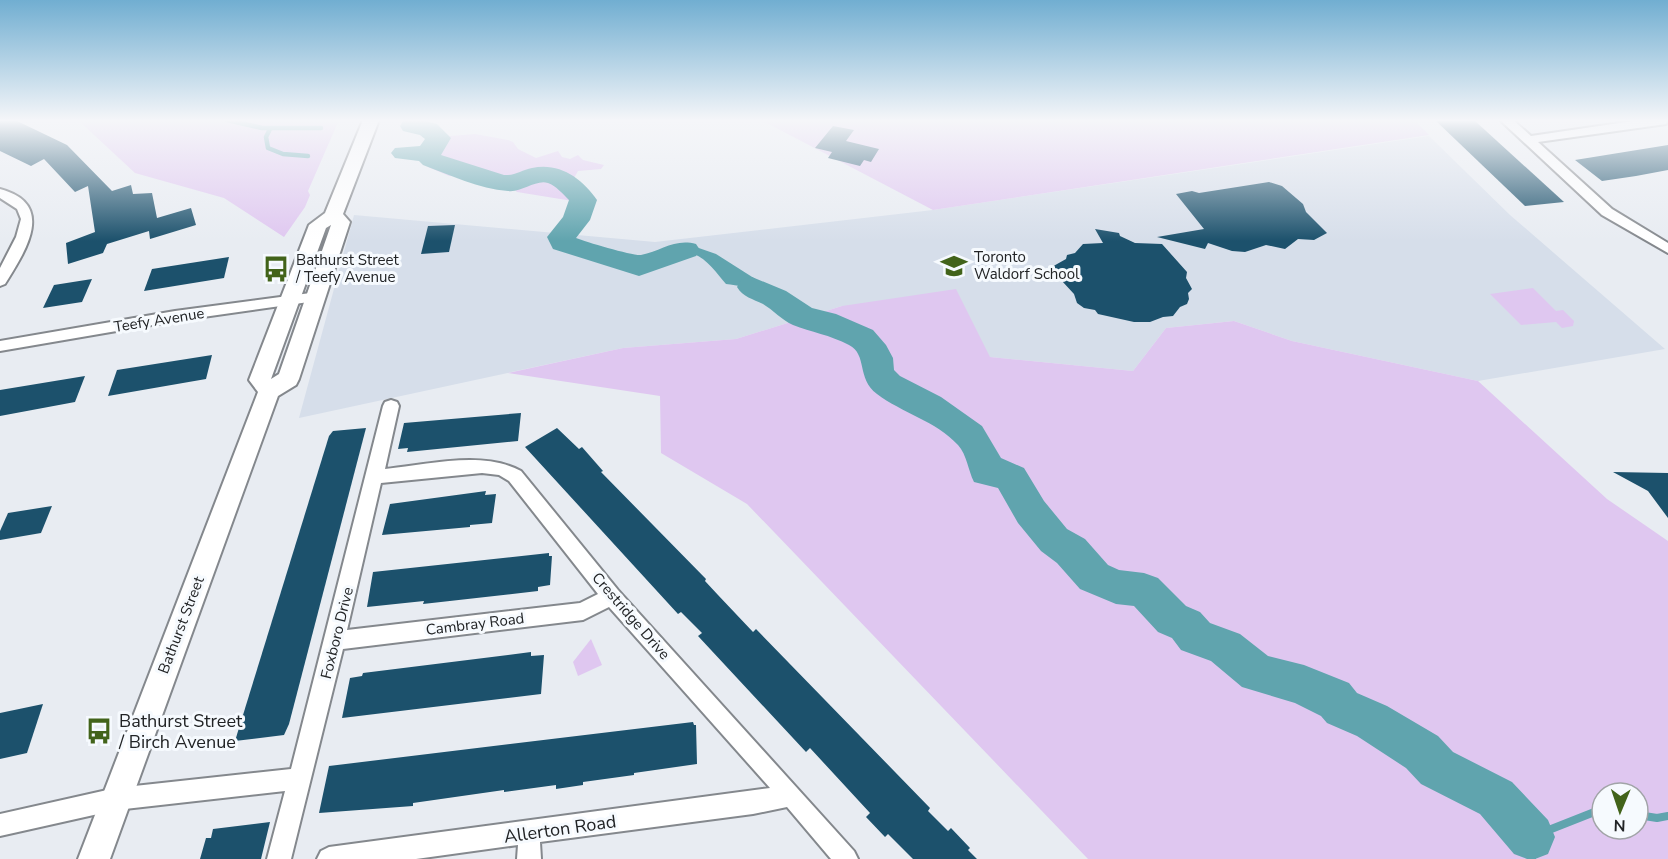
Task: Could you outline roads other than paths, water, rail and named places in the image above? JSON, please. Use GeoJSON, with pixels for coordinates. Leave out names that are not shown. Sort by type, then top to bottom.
{"type":"FeatureCollection","features":[{"type":"Feature","properties":{"kind":"main road","name":"Bathurst Street"},"geometry":{"type":"LineString","coordinates":[[268,391],[260,380],[318,225],[333,216],[355,160]]}},
{"type":"Feature","properties":{"kind":"main road","name":"Bathurst Street"},"geometry":{"type":"LineString","coordinates":[[94,859],[268,391],[288,379],[318,297],[341,222],[333,216]]}},
{"type":"Feature","properties":{"kind":"street"},"geometry":{"type":"LineString","coordinates":[[1550,160],[1607,212],[1668,249]]}},
{"type":"Feature","properties":{"kind":"street"},"geometry":{"type":"LineString","coordinates":[[0,193],[21,206],[27,213],[26,232],[0,281]]}},
{"type":"Feature","properties":{"kind":"street","name":"Teefy Avenue"},"geometry":{"type":"LineString","coordinates":[[0,346],[175,316],[318,297]]}},
{"type":"Feature","properties":{"kind":"street","name":"Foxboro Drive"},"geometry":{"type":"LineString","coordinates":[[279,859],[335,641],[391,406]]}},
{"type":"Feature","properties":{"kind":"street","name":"Crestridge Drive"},"geometry":{"type":"LineString","coordinates":[[375,477],[482,466],[506,470],[517,479],[611,596],[846,859]]}},
{"type":"Feature","properties":{"kind":"street","name":"Cambray Road"},"geometry":{"type":"LineString","coordinates":[[335,641],[583,611],[611,596]]}},
{"type":"Feature","properties":{"kind":"street"},"geometry":{"type":"LineString","coordinates":[[0,825],[116,799],[299,779]]}},
{"type":"Feature","properties":{"kind":"street","name":"Allerton Road"},"geometry":{"type":"LineString","coordinates":[[329,859],[753,803],[791,795]]}},
{"type":"Feature","properties":{"kind":"street"},"geometry":{"type":"LineString","coordinates":[[529,834],[529,859]]}},
{"type":"Feature","properties":{"kind":"water"},"geometry":{"type":"Polygon","coordinates":[[[588,199],[585,211],[570,230],[567,241],[643,258],[680,246],[693,246],[716,254],[796,305],[796,309],[785,311],[767,295],[726,284],[706,261],[686,252],[672,255],[658,265],[621,266],[616,259],[602,257],[592,259],[554,246],[555,236],[570,223],[579,202],[588,199]]]}},
{"type":"Feature","properties":{"kind":"waterway"},"geometry":{"type":"LineString","coordinates":[[432,160],[504,183],[514,183],[542,174],[562,180],[583,200],[576,220],[561,237],[563,243],[572,247],[639,266],[674,252],[686,250]]}},
{"type":"Feature","properties":{"kind":"waterway"},"geometry":{"type":"LineString","coordinates":[[752,287],[775,298],[803,317],[825,322],[862,338],[870,345],[877,358],[878,374],[888,385],[929,406],[970,435],[983,455],[987,472],[1000,472],[1011,478],[1031,512],[1054,540],[1071,551],[1094,577],[1116,587],[1144,590],[1172,619],[1186,625],[1196,637],[1225,647],[1257,673],[1304,685],[1323,696],[1334,698],[1342,708],[1372,721],[1422,752],[1437,768],[1496,798],[1531,837]]}},
{"type":"Feature","properties":{"kind":"waterway"},"geometry":{"type":"LineString","coordinates":[[1532,859],[1531,837],[1590,814]]}},
{"type":"Feature","properties":{"kind":"waterway"},"geometry":{"type":"LineString","coordinates":[[1650,817],[1668,816]]}},
{"type":"Feature","properties":{"kind":"place","name":"Toronto Waldorf School"},"geometry":{"type":"Point","coordinates":[954,266]}},
{"type":"Feature","properties":{"kind":"place","name":"Bathurst Street / Teefy Avenue"},"geometry":{"type":"Point","coordinates":[276,269]}},
{"type":"Feature","properties":{"kind":"place","name":"Bathurst Street / Birch Avenue"},"geometry":{"type":"Point","coordinates":[99,731]}}]}
